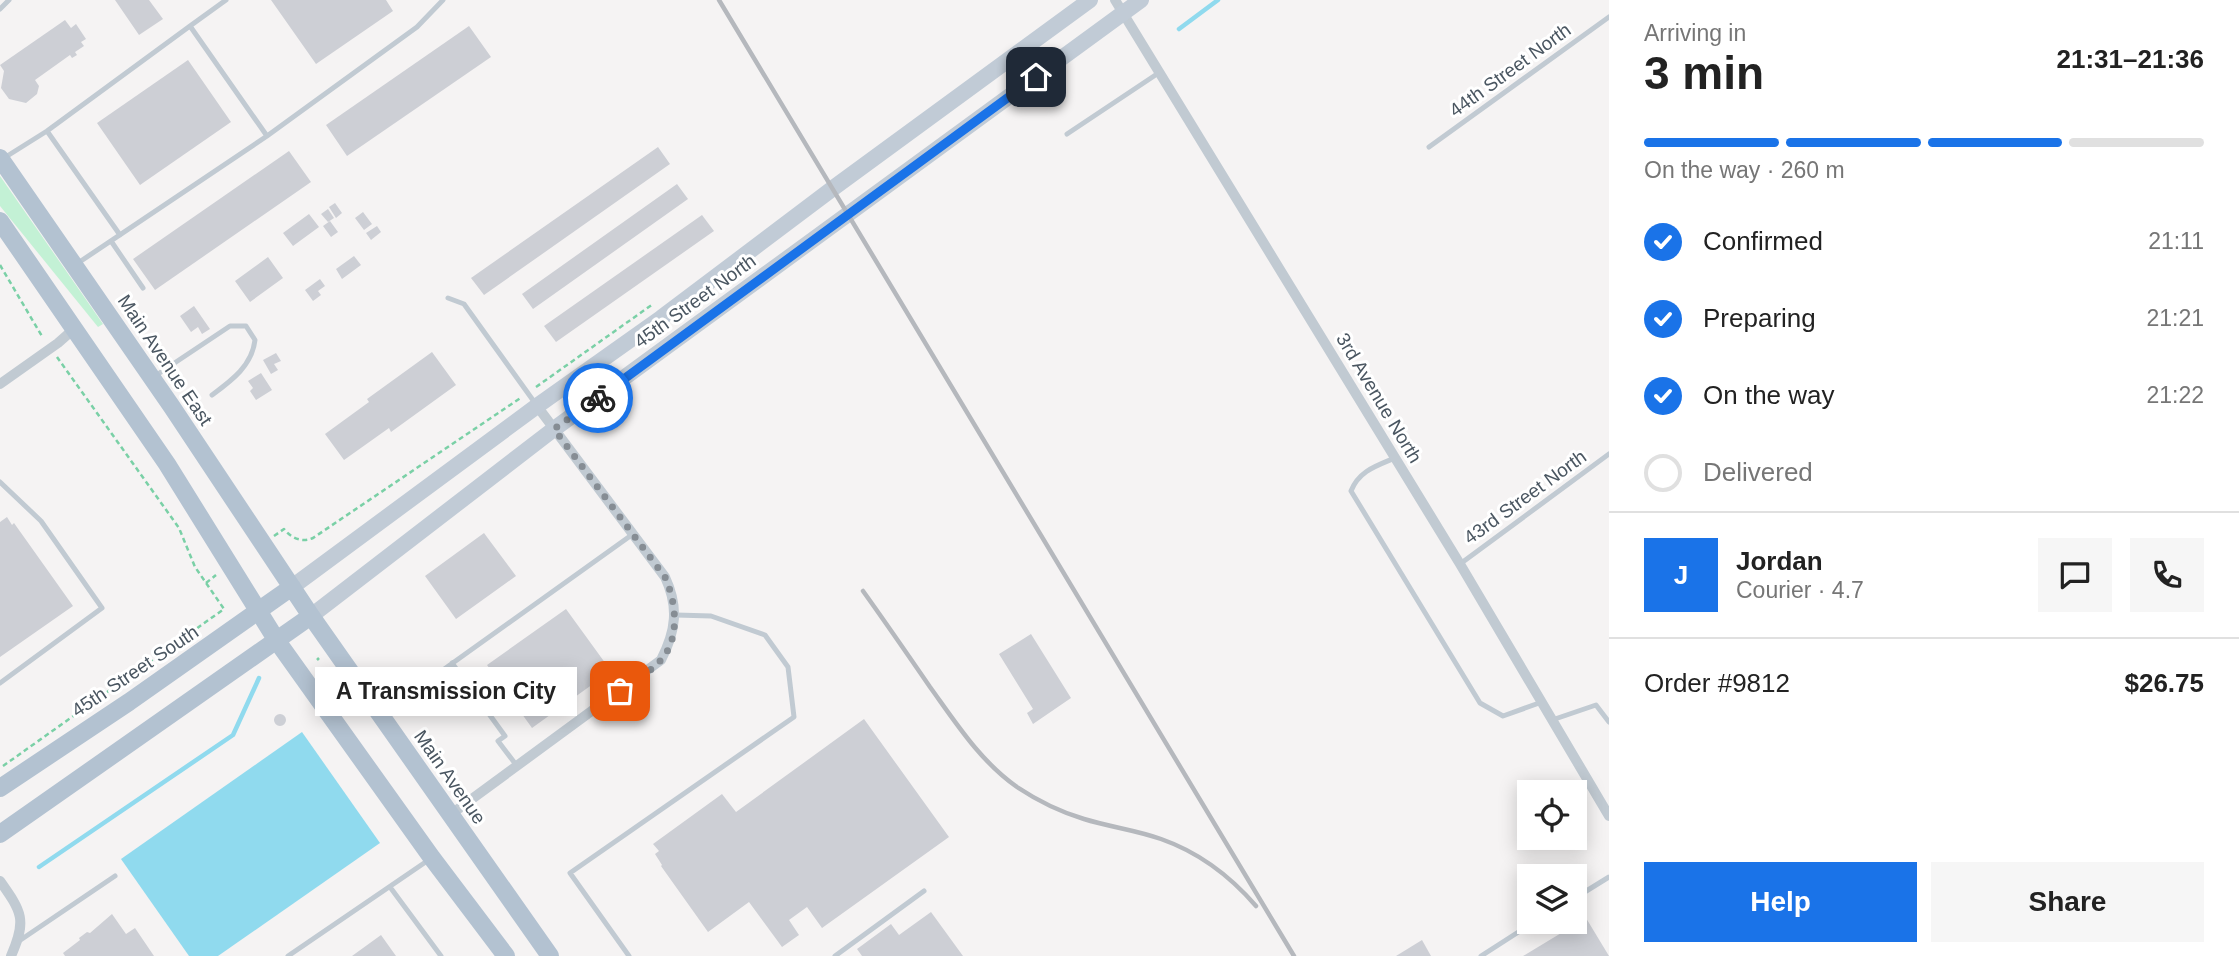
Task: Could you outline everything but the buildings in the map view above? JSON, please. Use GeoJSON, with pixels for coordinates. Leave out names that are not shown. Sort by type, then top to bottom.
{"type":"FeatureCollection","features":[{"type":"Feature","properties":{"kind":"main road","name":"45th Street North"},"geometry":{"type":"LineString","coordinates":[[292,587],[1090,0]]}},
{"type":"Feature","properties":{"kind":"main road","name":"45th Street North"},"geometry":{"type":"LineString","coordinates":[[277,641],[554,429],[1119,7],[1141,0]]}},
{"type":"Feature","properties":{"kind":"main road","name":"Main Avenue East"},"geometry":{"type":"LineString","coordinates":[[0,159],[75,265],[292,587]]}},
{"type":"Feature","properties":{"kind":"main road"},"geometry":{"type":"LineString","coordinates":[[0,220],[167,464],[277,641],[432,858],[506,956]]}},
{"type":"Feature","properties":{"kind":"main road","name":"45th Street South"},"geometry":{"type":"LineString","coordinates":[[0,788],[260,612],[292,587]]}},
{"type":"Feature","properties":{"kind":"main road","name":"Main Avenue"},"geometry":{"type":"LineString","coordinates":[[292,587],[550,956]]}},
{"type":"Feature","properties":{"kind":"main road"},"geometry":{"type":"LineString","coordinates":[[0,834],[277,641]]}},
{"type":"Feature","properties":{"kind":"street","name":"3rd Avenue North"},"geometry":{"type":"LineString","coordinates":[[1119,7],[1460,564],[1609,816]]}},
{"type":"Feature","properties":{"kind":"street"},"geometry":{"type":"LineString","coordinates":[[0,384],[75,328]]}},
{"type":"Feature","properties":{"kind":"street"},"geometry":{"type":"LineString","coordinates":[[450,814],[661,660],[671,642],[676,615],[672,593],[665,577],[537,406]]}},
{"type":"Feature","properties":{"kind":"street"},"geometry":{"type":"LineString","coordinates":[[0,881],[15,903],[22,923],[11,956]]}},
{"type":"Feature","properties":{"kind":"lane"},"geometry":{"type":"LineString","coordinates":[[0,9],[9,0]]}},
{"type":"Feature","properties":{"kind":"lane"},"geometry":{"type":"LineString","coordinates":[[0,159],[47,131],[226,0]]}},
{"type":"Feature","properties":{"kind":"lane"},"geometry":{"type":"LineString","coordinates":[[75,265],[267,136],[416,27],[443,0]]}},
{"type":"Feature","properties":{"kind":"lane","name":"44th Street North"},"geometry":{"type":"LineString","coordinates":[[1429,148],[1609,17]]}},
{"type":"Feature","properties":{"kind":"lane"},"geometry":{"type":"LineString","coordinates":[[190,26],[267,136]]}},
{"type":"Feature","properties":{"kind":"lane"},"geometry":{"type":"LineString","coordinates":[[1066,134],[1160,72]]}},
{"type":"Feature","properties":{"kind":"lane"},"geometry":{"type":"LineString","coordinates":[[47,131],[120,235]]}},
{"type":"Feature","properties":{"kind":"lane"},"geometry":{"type":"LineString","coordinates":[[111,241],[143,288]]}},
{"type":"Feature","properties":{"kind":"lane"},"geometry":{"type":"LineString","coordinates":[[448,298],[464,304],[537,406]]}},
{"type":"Feature","properties":{"kind":"lane"},"geometry":{"type":"LineString","coordinates":[[152,378],[230,326],[246,326],[255,340],[254,349],[239,375],[212,395]]}},
{"type":"Feature","properties":{"kind":"lane","name":"43rd Street North"},"geometry":{"type":"LineString","coordinates":[[1460,564],[1609,454]]}},
{"type":"Feature","properties":{"kind":"lane"},"geometry":{"type":"LineString","coordinates":[[1395,458],[1370,468],[1356,480],[1351,491],[1480,703],[1503,716],[1542,702]]}},
{"type":"Feature","properties":{"kind":"lane"},"geometry":{"type":"LineString","coordinates":[[0,482],[41,521],[102,608],[0,683]]}},
{"type":"Feature","properties":{"kind":"lane"},"geometry":{"type":"LineString","coordinates":[[429,680],[633,534]]}},
{"type":"Feature","properties":{"kind":"lane"},"geometry":{"type":"LineString","coordinates":[[629,956],[570,873],[794,717],[788,667],[765,635],[711,616],[676,615]]}},
{"type":"Feature","properties":{"kind":"lane"},"geometry":{"type":"LineString","coordinates":[[452,663],[505,736],[498,741],[517,765]]}},
{"type":"Feature","properties":{"kind":"lane"},"geometry":{"type":"LineString","coordinates":[[1552,719],[1596,705],[1609,722]]}},
{"type":"Feature","properties":{"kind":"lane"},"geometry":{"type":"LineString","coordinates":[[288,956],[432,858]]}},
{"type":"Feature","properties":{"kind":"lane"},"geometry":{"type":"LineString","coordinates":[[17,943],[115,876]]}},
{"type":"Feature","properties":{"kind":"lane"},"geometry":{"type":"LineString","coordinates":[[1587,891],[1609,877]]}},
{"type":"Feature","properties":{"kind":"lane"},"geometry":{"type":"LineString","coordinates":[[390,887],[441,956]]}},
{"type":"Feature","properties":{"kind":"lane"},"geometry":{"type":"LineString","coordinates":[[835,956],[924,891]]}},
{"type":"Feature","properties":{"kind":"lane"},"geometry":{"type":"LineString","coordinates":[[1481,956],[1517,933]]}},
{"type":"Feature","properties":{"kind":"path"},"geometry":{"type":"LineString","coordinates":[[0,265],[44,339]]}},
{"type":"Feature","properties":{"kind":"path"},"geometry":{"type":"LineString","coordinates":[[0,768],[224,609],[195,567],[179,528],[59,360]]}},
{"type":"Feature","properties":{"kind":"path"},"geometry":{"type":"LineString","coordinates":[[278,533],[284,529],[295,539],[313,538],[515,401]]}},
{"type":"Feature","properties":{"kind":"path"},"geometry":{"type":"LineString","coordinates":[[206,583],[216,575]]}},
{"type":"Feature","properties":{"kind":"green space"},"geometry":{"type":"Polygon","coordinates":[[[0,176],[103,324],[98,327],[0,206],[0,176]]]}},
{"type":"Feature","properties":{"kind":"water"},"geometry":{"type":"Polygon","coordinates":[[[302,732],[380,843],[218,956],[189,956],[121,859],[302,732]]]}},
{"type":"Feature","properties":{"kind":"waterway"},"geometry":{"type":"LineString","coordinates":[[1179,29],[1218,0]]}},
{"type":"Feature","properties":{"kind":"waterway"},"geometry":{"type":"LineString","coordinates":[[39,867],[233,735],[259,678]]}},
{"type":"Feature","properties":{"kind":"railway"},"geometry":{"type":"LineString","coordinates":[[719,0],[1294,956]]}},
{"type":"Feature","properties":{"kind":"railway"},"geometry":{"type":"LineString","coordinates":[[863,591],[959,728],[1004,777],[1033,797],[1067,813],[1175,844],[1225,875],[1256,906]]}},
{"type":"Feature","properties":{"kind":"way so far"},"geometry":{"type":"LineString","coordinates":[[598,398],[554,429],[665,577],[672,593],[676,615],[671,642],[661,660],[620,691]]}},
{"type":"Feature","properties":{"kind":"place","name":"A Transmission City"},"geometry":{"type":"Point","coordinates":[620,691]}},
{"type":"Feature","properties":{"kind":"route"},"geometry":{"type":"LineString","coordinates":[[598,398],[1036,77]]}}]}
